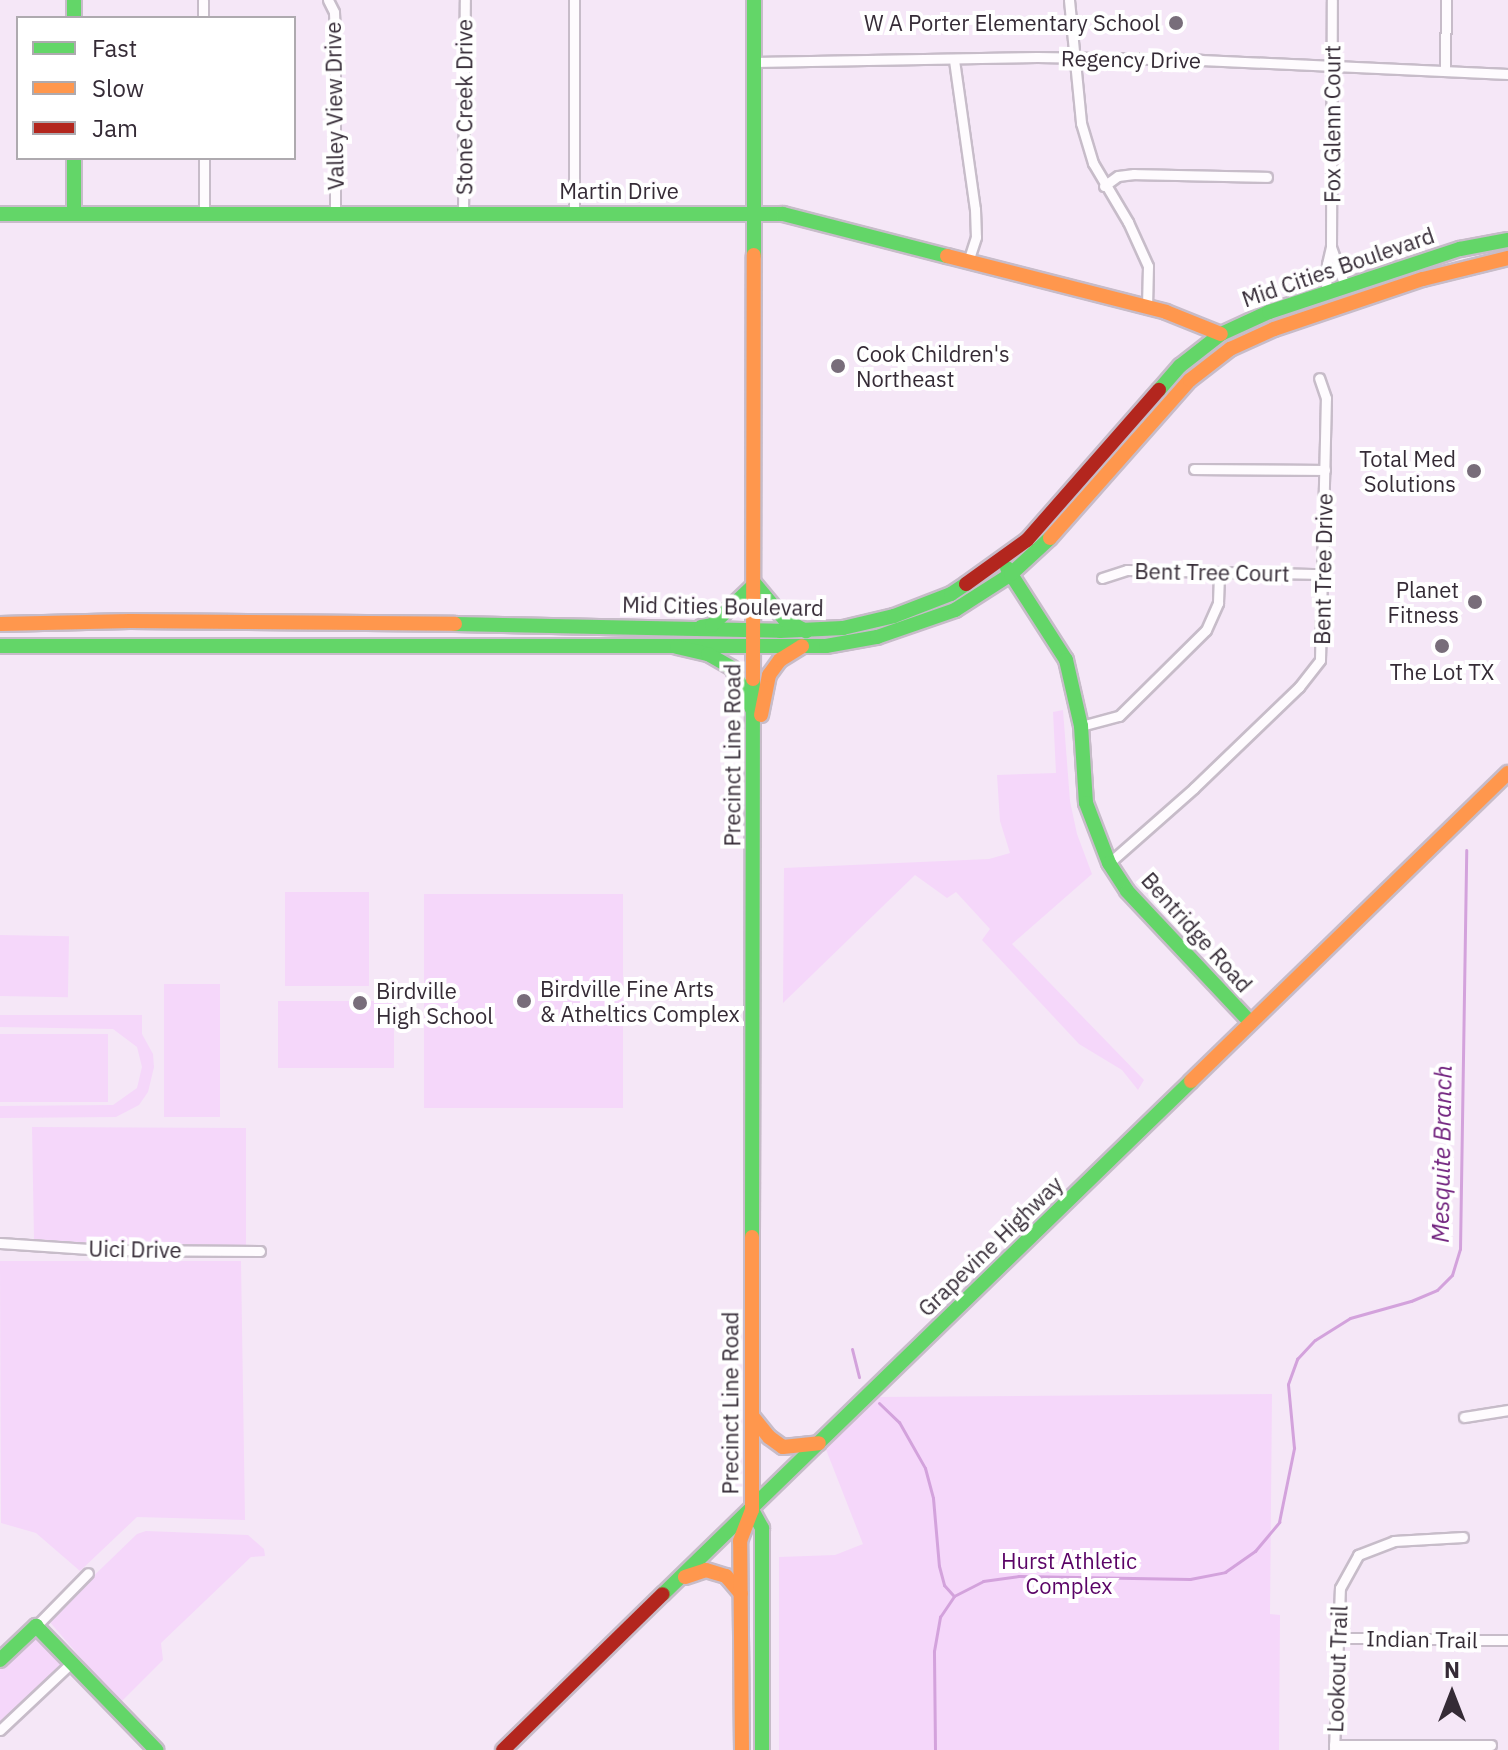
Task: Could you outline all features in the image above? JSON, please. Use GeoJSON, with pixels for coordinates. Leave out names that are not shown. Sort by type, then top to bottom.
{"type":"FeatureCollection","features":[{"type":"Feature","properties":{"kind":"main road","name":"Precinct Line Road"},"geometry":{"type":"LineString","coordinates":[[742,1750],[740,1541],[752,1510],[754,0]]}},
{"type":"Feature","properties":{"kind":"main road"},"geometry":{"type":"LineString","coordinates":[[74,160],[74,214]]}},
{"type":"Feature","properties":{"kind":"main road","name":"Martin Drive"},"geometry":{"type":"LineString","coordinates":[[0,214],[755,213],[791,216],[1147,307],[1221,334]]}},
{"type":"Feature","properties":{"kind":"main road","name":"Mid Cities Boulevard"},"geometry":{"type":"LineString","coordinates":[[4,624],[502,624],[806,631],[843,628],[894,616],[951,594],[1002,561],[1053,513],[1180,366],[1221,334],[1269,312],[1326,292],[1490,242],[1508,240]]}},
{"type":"Feature","properties":{"kind":"main road"},"geometry":{"type":"LineString","coordinates":[[1490,242],[1492,261]]}},
{"type":"Feature","properties":{"kind":"main road","name":"Mid Cities Boulevard"},"geometry":{"type":"LineString","coordinates":[[5,646],[755,647],[860,640],[912,627],[955,610],[1011,574],[1063,526],[1183,388],[1230,349],[1274,329],[1463,267],[1508,258]]}},
{"type":"Feature","properties":{"kind":"main road"},"geometry":{"type":"LineString","coordinates":[[1183,388],[1188,373],[1214,351],[1221,334]]}},
{"type":"Feature","properties":{"kind":"main road","name":"Bentridge Road"},"geometry":{"type":"LineString","coordinates":[[1002,561],[1066,660],[1075,688],[1081,726],[1086,803],[1109,863],[1127,891],[1250,1022]]}},
{"type":"Feature","properties":{"kind":"main road"},"geometry":{"type":"LineString","coordinates":[[701,627],[712,625],[755,584],[785,620],[806,631]]}},
{"type":"Feature","properties":{"kind":"main road"},"geometry":{"type":"LineString","coordinates":[[860,640],[878,623],[894,616]]}},
{"type":"Feature","properties":{"kind":"main road"},"geometry":{"type":"LineString","coordinates":[[223,622],[241,645]]}},
{"type":"Feature","properties":{"kind":"main road"},"geometry":{"type":"LineString","coordinates":[[4,624],[5,646]]}},
{"type":"Feature","properties":{"kind":"main road"},"geometry":{"type":"LineString","coordinates":[[500,646],[502,624]]}},
{"type":"Feature","properties":{"kind":"main road"},"geometry":{"type":"LineString","coordinates":[[754,733],[758,730],[769,675],[780,660],[802,646]]}},
{"type":"Feature","properties":{"kind":"main road"},"geometry":{"type":"LineString","coordinates":[[677,647],[708,654],[732,668],[754,714]]}},
{"type":"Feature","properties":{"kind":"main road","name":"Grapevine Highway"},"geometry":{"type":"LineString","coordinates":[[503,1750],[1508,773]]}},
{"type":"Feature","properties":{"kind":"main road"},"geometry":{"type":"LineString","coordinates":[[752,1416],[775,1443],[783,1447],[820,1443]]}},
{"type":"Feature","properties":{"kind":"main road","name":"Precinct Line Road"},"geometry":{"type":"LineString","coordinates":[[752,1510],[762,1528],[762,1750]]}},
{"type":"Feature","properties":{"kind":"main road"},"geometry":{"type":"LineString","coordinates":[[674,1584],[689,1574],[706,1570],[726,1576],[741,1594]]}},
{"type":"Feature","properties":{"kind":"main road"},"geometry":{"type":"LineString","coordinates":[[0,1660],[36,1626],[156,1750]]}},
{"type":"Feature","properties":{"kind":"main road"},"geometry":{"type":"LineString","coordinates":[[741,1674],[751,1724],[762,1734]]}},
{"type":"Feature","properties":{"kind":"main road"},"geometry":{"type":"LineString","coordinates":[[742,1734],[751,1738],[753,1750]]}},
{"type":"Feature","properties":{"kind":"street","name":"Valley View Drive"},"geometry":{"type":"LineString","coordinates":[[328,0],[334,12],[335,40],[335,214]]}},
{"type":"Feature","properties":{"kind":"street","name":"Stone Creek Drive"},"geometry":{"type":"LineString","coordinates":[[463,213],[465,0]]}},
{"type":"Feature","properties":{"kind":"street"},"geometry":{"type":"LineString","coordinates":[[574,0],[574,213]]}},
{"type":"Feature","properties":{"kind":"street"},"geometry":{"type":"LineString","coordinates":[[1069,0],[1081,123],[1104,186],[1128,222],[1148,266],[1147,307]]}},
{"type":"Feature","properties":{"kind":"street","name":"Fox Glenn Court"},"geometry":{"type":"LineString","coordinates":[[1326,292],[1331,247],[1332,0]]}},
{"type":"Feature","properties":{"kind":"street"},"geometry":{"type":"LineString","coordinates":[[1445,70],[1446,0]]}},
{"type":"Feature","properties":{"kind":"street","name":"Regency Drive"},"geometry":{"type":"LineString","coordinates":[[754,62],[1073,58],[1508,74]]}},
{"type":"Feature","properties":{"kind":"street"},"geometry":{"type":"LineString","coordinates":[[954,60],[975,209],[976,237],[968,261]]}},
{"type":"Feature","properties":{"kind":"street"},"geometry":{"type":"LineString","coordinates":[[204,160],[204,214]]}},
{"type":"Feature","properties":{"kind":"street"},"geometry":{"type":"LineString","coordinates":[[1104,186],[1118,176],[1134,174],[1267,177]]}},
{"type":"Feature","properties":{"kind":"street","name":"Fox Glenn Court"},"geometry":{"type":"LineString","coordinates":[[1331,247],[1345,286]]}},
{"type":"Feature","properties":{"kind":"street","name":"Bent Tree Drive"},"geometry":{"type":"LineString","coordinates":[[1109,863],[1194,788],[1314,671],[1320,660],[1323,634],[1326,398],[1319,378]]}},
{"type":"Feature","properties":{"kind":"street"},"geometry":{"type":"LineString","coordinates":[[1194,469],[1325,470]]}},
{"type":"Feature","properties":{"kind":"street","name":"Bent Tree Court"},"geometry":{"type":"LineString","coordinates":[[1102,578],[1127,570],[1324,574]]}},
{"type":"Feature","properties":{"kind":"street"},"geometry":{"type":"LineString","coordinates":[[1081,726],[1119,716],[1206,630],[1218,603],[1219,572]]}},
{"type":"Feature","properties":{"kind":"street","name":"Uici Drive"},"geometry":{"type":"LineString","coordinates":[[0,1243],[104,1250],[260,1251]]}},
{"type":"Feature","properties":{"kind":"street"},"geometry":{"type":"LineString","coordinates":[[1464,1417],[1508,1410]]}},
{"type":"Feature","properties":{"kind":"street","name":"Lookout Trail"},"geometry":{"type":"LineString","coordinates":[[1334,1747],[1340,1588],[1358,1555],[1394,1541],[1463,1537]]}},
{"type":"Feature","properties":{"kind":"street"},"geometry":{"type":"LineString","coordinates":[[36,1626],[88,1573]]}},
{"type":"Feature","properties":{"kind":"street","name":"Indian Trail"},"geometry":{"type":"LineString","coordinates":[[1337,1638],[1508,1640]]}},
{"type":"Feature","properties":{"kind":"street"},"geometry":{"type":"LineString","coordinates":[[0,1730],[70,1664]]}},
{"type":"Feature","properties":{"kind":"street"},"geometry":{"type":"LineString","coordinates":[[1334,1747],[1491,1745]]}},
{"type":"Feature","properties":{"kind":"green space"},"geometry":{"type":"Polygon","coordinates":[[[1063,710],[1070,801],[1077,834],[1092,874],[1012,944],[1144,1080],[1138,1090],[1122,1070],[1079,1044],[982,940],[990,929],[956,892],[947,898],[915,875],[783,1003],[784,868],[989,859],[1010,853],[1000,821],[997,775],[1056,773],[1053,712],[1063,710]]]}},
{"type":"Feature","properties":{"kind":"green space"},"geometry":{"type":"Polygon","coordinates":[[[285,892],[369,892],[369,986],[285,986],[285,892]]]}},
{"type":"Feature","properties":{"kind":"green space","name":"Birdville Fine Arts & Atheltics Complex"},"geometry":{"type":"Polygon","coordinates":[[[424,894],[623,894],[623,1108],[424,1108],[424,894]]]}},
{"type":"Feature","properties":{"kind":"green space"},"geometry":{"type":"Polygon","coordinates":[[[0,935],[69,936],[68,997],[0,996],[0,935]]]}},
{"type":"Feature","properties":{"kind":"green space"},"geometry":{"type":"Polygon","coordinates":[[[164,984],[220,984],[220,1117],[164,1117],[164,984]]]}},
{"type":"Feature","properties":{"kind":"green space"},"geometry":{"type":"Polygon","coordinates":[[[278,1001],[394,1001],[394,1068],[278,1068],[278,1001]]]}},
{"type":"Feature","properties":{"kind":"green space"},"geometry":{"type":"Polygon","coordinates":[[[0,1015],[142,1015],[142,1034],[153,1054],[154,1067],[148,1092],[139,1105],[116,1117],[0,1118],[0,1106],[113,1105],[137,1088],[142,1067],[137,1047],[113,1029],[0,1027],[0,1015]]]}},
{"type":"Feature","properties":{"kind":"green space"},"geometry":{"type":"Polygon","coordinates":[[[0,1034],[108,1034],[108,1102],[0,1102],[0,1034]]]}},
{"type":"Feature","properties":{"kind":"green space"},"geometry":{"type":"Polygon","coordinates":[[[32,1127],[246,1128],[246,1245],[102,1244],[34,1239],[32,1127]]]}},
{"type":"Feature","properties":{"kind":"green space"},"geometry":{"type":"Polygon","coordinates":[[[0,1261],[241,1261],[245,1520],[137,1517],[80,1571],[36,1533],[1,1523],[0,1261]]]}},
{"type":"Feature","properties":{"kind":"green space","name":"Hurst Athletic Complex"},"geometry":{"type":"Polygon","coordinates":[[[1272,1394],[1270,1614],[1280,1615],[1279,1750],[779,1750],[779,1557],[835,1555],[863,1544],[825,1447],[877,1397],[1272,1394]]]}},
{"type":"Feature","properties":{"kind":"green space"},"geometry":{"type":"Polygon","coordinates":[[[146,1531],[248,1535],[264,1549],[265,1556],[251,1557],[161,1643],[163,1660],[120,1703],[48,1620],[137,1534],[146,1531]]]}},
{"type":"Feature","properties":{"kind":"green space"},"geometry":{"type":"Polygon","coordinates":[[[35,1637],[41,1639],[61,1666],[0,1725],[0,1665],[35,1637]]]}},
{"type":"Feature","properties":{"kind":"waterway","name":"Mesquite Branch"},"geometry":{"type":"LineString","coordinates":[[935,1750],[934,1651],[940,1617],[954,1596],[983,1581],[1019,1576],[1190,1579],[1225,1572],[1255,1551],[1279,1522],[1294,1448],[1288,1384],[1297,1359],[1315,1340],[1350,1318],[1411,1301],[1437,1290],[1452,1275],[1460,1249],[1466,850]]}},
{"type":"Feature","properties":{"kind":"waterway"},"geometry":{"type":"LineString","coordinates":[[852,1349],[859,1377]]}},
{"type":"Feature","properties":{"kind":"waterway"},"geometry":{"type":"LineString","coordinates":[[879,1403],[899,1422],[925,1468],[933,1498],[939,1566],[944,1585],[954,1596]]}},
{"type":"Feature","properties":{"kind":"traffic: fast"},"geometry":{"type":"LineString","coordinates":[[74,0],[74,16]]}},
{"type":"Feature","properties":{"kind":"traffic: fast"},"geometry":{"type":"LineString","coordinates":[[754,0],[754,255]]}},
{"type":"Feature","properties":{"kind":"traffic: fast"},"geometry":{"type":"LineString","coordinates":[[74,160],[74,214]]}},
{"type":"Feature","properties":{"kind":"traffic: fast"},"geometry":{"type":"LineString","coordinates":[[0,214],[783,214],[947,256]]}},
{"type":"Feature","properties":{"kind":"traffic: fast"},"geometry":{"type":"LineString","coordinates":[[1159,390],[1180,366],[1221,334],[1269,312],[1460,249],[1508,240]]}},
{"type":"Feature","properties":{"kind":"traffic: fast"},"geometry":{"type":"LineString","coordinates":[[0,646],[826,646],[877,637],[955,610],[1011,574],[1050,538]]}},
{"type":"Feature","properties":{"kind":"traffic: fast"},"geometry":{"type":"LineString","coordinates":[[1007,568],[1066,660],[1081,726],[1086,803],[1109,863],[1127,891],[1250,1022]]}},
{"type":"Feature","properties":{"kind":"traffic: fast"},"geometry":{"type":"LineString","coordinates":[[701,627],[712,625],[755,584],[785,620],[806,631]]}},
{"type":"Feature","properties":{"kind":"traffic: fast"},"geometry":{"type":"LineString","coordinates":[[455,624],[780,631],[843,628],[894,616],[951,594],[966,584]]}},
{"type":"Feature","properties":{"kind":"traffic: fast"},"geometry":{"type":"LineString","coordinates":[[677,647],[708,654],[732,668],[753,711]]}},
{"type":"Feature","properties":{"kind":"traffic: fast"},"geometry":{"type":"LineString","coordinates":[[752,1237],[753,679]]}},
{"type":"Feature","properties":{"kind":"traffic: fast"},"geometry":{"type":"LineString","coordinates":[[663,1594],[1191,1081]]}},
{"type":"Feature","properties":{"kind":"traffic: fast"},"geometry":{"type":"LineString","coordinates":[[752,1510],[762,1528],[762,1750]]}},
{"type":"Feature","properties":{"kind":"traffic: fast"},"geometry":{"type":"LineString","coordinates":[[0,1660],[36,1626],[156,1750]]}},
{"type":"Feature","properties":{"kind":"traffic: slow"},"geometry":{"type":"LineString","coordinates":[[753,679],[754,255]]}},
{"type":"Feature","properties":{"kind":"traffic: slow"},"geometry":{"type":"LineString","coordinates":[[947,256],[1166,312],[1221,334]]}},
{"type":"Feature","properties":{"kind":"traffic: slow"},"geometry":{"type":"LineString","coordinates":[[1050,538],[1190,380],[1230,349],[1274,329],[1423,279],[1508,258]]}},
{"type":"Feature","properties":{"kind":"traffic: slow"},"geometry":{"type":"LineString","coordinates":[[0,624],[130,621],[455,624]]}},
{"type":"Feature","properties":{"kind":"traffic: slow"},"geometry":{"type":"LineString","coordinates":[[761,715],[769,675],[780,660],[802,646]]}},
{"type":"Feature","properties":{"kind":"traffic: slow"},"geometry":{"type":"LineString","coordinates":[[1191,1081],[1508,773]]}},
{"type":"Feature","properties":{"kind":"traffic: slow"},"geometry":{"type":"LineString","coordinates":[[742,1750],[740,1541],[752,1510],[752,1237]]}},
{"type":"Feature","properties":{"kind":"traffic: slow"},"geometry":{"type":"LineString","coordinates":[[752,1416],[769,1437],[783,1447],[819,1443]]}},
{"type":"Feature","properties":{"kind":"traffic: slow"},"geometry":{"type":"LineString","coordinates":[[685,1577],[706,1570],[726,1576],[741,1594]]}},
{"type":"Feature","properties":{"kind":"traffic: jam"},"geometry":{"type":"LineString","coordinates":[[966,584],[1027,540],[1159,390]]}},
{"type":"Feature","properties":{"kind":"traffic: jam"},"geometry":{"type":"LineString","coordinates":[[503,1750],[663,1594]]}},
{"type":"Feature","properties":{"kind":"place","name":"W A Porter Elementary School"},"geometry":{"type":"Point","coordinates":[1176,23]}},
{"type":"Feature","properties":{"kind":"place","name":"Cook Children's Northeast"},"geometry":{"type":"Point","coordinates":[838,366]}},
{"type":"Feature","properties":{"kind":"place","name":"Total Med Solutions"},"geometry":{"type":"Point","coordinates":[1474,471]}},
{"type":"Feature","properties":{"kind":"place","name":"Planet Fitness"},"geometry":{"type":"Point","coordinates":[1475,602]}},
{"type":"Feature","properties":{"kind":"place","name":"The Lot TX"},"geometry":{"type":"Point","coordinates":[1442,646]}},
{"type":"Feature","properties":{"kind":"place","name":"Birdville Fine Arts & Atheltics Complex"},"geometry":{"type":"Point","coordinates":[524,1001]}},
{"type":"Feature","properties":{"kind":"place","name":"Birdville High School"},"geometry":{"type":"Point","coordinates":[360,1003]}}]}
